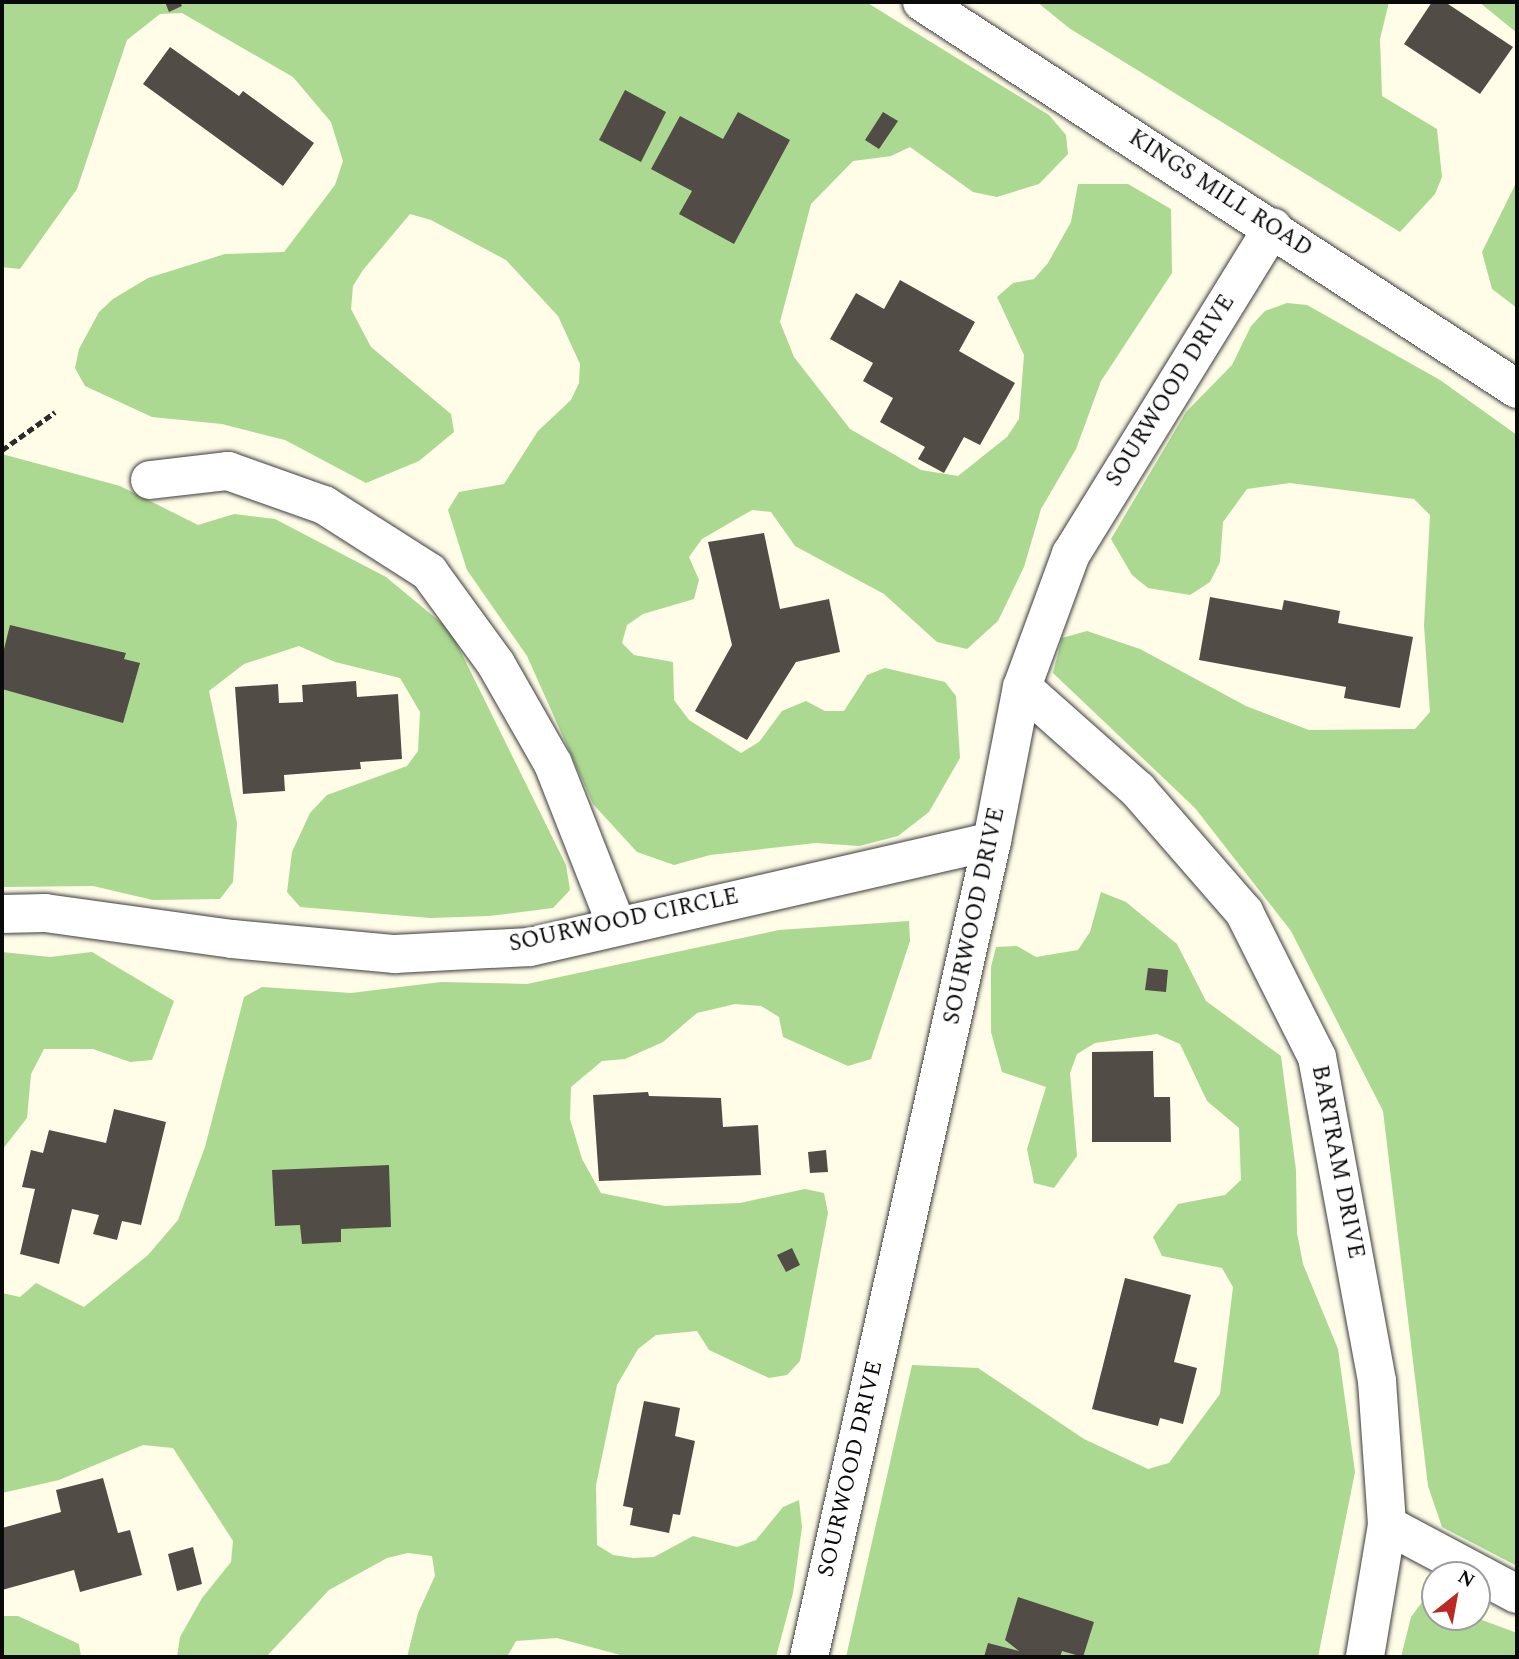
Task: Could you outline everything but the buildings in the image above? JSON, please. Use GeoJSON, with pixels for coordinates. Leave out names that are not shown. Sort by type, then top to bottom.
{"type":"FeatureCollection","features":[{"type":"Feature","properties":{"kind":"street","name":"KINGS MILL ROAD"},"geometry":{"type":"LineString","coordinates":[[922,2],[1517,388]]}},
{"type":"Feature","properties":{"kind":"street","name":"SOURWOOD DRIVE"},"geometry":{"type":"LineString","coordinates":[[809,1657],[992,841],[1022,687],[1071,554],[1273,228]]}},
{"type":"Feature","properties":{"kind":"street"},"geometry":{"type":"LineString","coordinates":[[150,480],[228,471],[324,505],[429,572],[496,664],[553,764],[616,923]]}},
{"type":"Feature","properties":{"kind":"street","name":"BARTRAM DRIVE"},"geometry":{"type":"LineString","coordinates":[[1022,687],[1138,790],[1244,912],[1317,1057],[1377,1381],[1387,1525],[1365,1657]]}},
{"type":"Feature","properties":{"kind":"street","name":"SOURWOOD CIRCLE"},"geometry":{"type":"LineString","coordinates":[[2,914],[45,913],[232,939],[395,954],[530,947],[616,923],[992,841]]}},
{"type":"Feature","properties":{"kind":"street"},"geometry":{"type":"LineString","coordinates":[[1387,1525],[1517,1594]]}},
{"type":"Feature","properties":{"kind":"path"},"geometry":{"type":"LineString","coordinates":[[2,450],[55,412]]}},
{"type":"Feature","properties":{"kind":"green space"},"geometry":{"type":"Polygon","coordinates":[[[2,2],[866,2],[1049,115],[1066,135],[1068,154],[1039,184],[997,197],[973,192],[910,147],[891,156],[853,161],[811,204],[780,322],[794,357],[850,429],[921,470],[958,476],[1007,437],[1019,419],[1024,355],[997,297],[1013,283],[1034,279],[1048,263],[1071,222],[1078,184],[1128,184],[1171,209],[1172,273],[1101,381],[1076,449],[1041,509],[1024,567],[998,621],[967,649],[937,642],[884,594],[795,546],[771,512],[752,510],[702,539],[689,557],[699,580],[694,599],[643,614],[627,625],[622,643],[634,655],[673,662],[674,700],[689,720],[741,753],[759,742],[782,711],[806,701],[825,711],[844,711],[867,675],[885,668],[945,682],[956,696],[960,758],[929,812],[898,836],[859,846],[816,843],[710,855],[674,865],[637,852],[593,804],[527,656],[467,570],[448,510],[459,492],[504,484],[538,431],[571,400],[579,383],[580,364],[558,316],[506,260],[431,220],[410,214],[353,286],[351,309],[371,347],[451,414],[454,432],[419,461],[366,483],[285,440],[222,424],[152,417],[85,386],[75,368],[79,349],[99,312],[113,299],[148,278],[225,254],[284,252],[335,185],[343,161],[331,122],[293,77],[182,13],[160,14],[127,40],[77,189],[20,269],[2,267],[2,2]]]}},
{"type":"Feature","properties":{"kind":"green space"},"geometry":{"type":"Polygon","coordinates":[[[1037,2],[1389,2],[1380,39],[1382,96],[1437,129],[1442,177],[1435,194],[1400,232],[1069,28],[1037,2]]]}},
{"type":"Feature","properties":{"kind":"green space"},"geometry":{"type":"Polygon","coordinates":[[[1479,2],[1517,2],[1517,33],[1479,2]]]}},
{"type":"Feature","properties":{"kind":"green space"},"geometry":{"type":"Polygon","coordinates":[[[1517,181],[1517,308],[1492,289],[1482,252],[1517,181]]]}},
{"type":"Feature","properties":{"kind":"green space"},"geometry":{"type":"Polygon","coordinates":[[[1287,303],[1307,305],[1440,380],[1517,435],[1517,1566],[1442,1527],[1428,1486],[1383,1111],[1291,931],[1195,808],[1053,673],[1062,638],[1087,631],[1140,649],[1246,706],[1309,730],[1415,729],[1430,712],[1424,625],[1430,515],[1414,499],[1290,483],[1247,489],[1223,522],[1220,562],[1210,582],[1190,595],[1148,588],[1132,575],[1111,539],[1186,412],[1232,365],[1251,326],[1265,311],[1287,303]]]}},
{"type":"Feature","properties":{"kind":"green space"},"geometry":{"type":"Polygon","coordinates":[[[2,454],[120,486],[198,525],[234,514],[275,519],[386,577],[450,630],[566,865],[570,890],[553,908],[489,916],[430,918],[300,907],[287,892],[292,852],[310,813],[327,795],[407,766],[418,751],[420,712],[400,678],[335,662],[299,646],[244,664],[209,691],[237,823],[233,882],[220,899],[153,900],[93,886],[2,887],[2,454]]]}},
{"type":"Feature","properties":{"kind":"green space"},"geometry":{"type":"Polygon","coordinates":[[[1101,892],[1126,902],[1177,944],[1206,1001],[1281,1056],[1296,1170],[1297,1233],[1303,1264],[1338,1349],[1355,1472],[1318,1657],[846,1657],[912,1365],[978,1368],[1084,1439],[1148,1469],[1169,1463],[1220,1394],[1233,1287],[1222,1268],[1162,1256],[1153,1237],[1178,1204],[1225,1195],[1241,1180],[1239,1128],[1207,1101],[1180,1044],[1157,1034],[1095,1043],[1077,1054],[1070,1073],[1077,1156],[1054,1188],[1034,1183],[1027,1149],[1046,1087],[1002,1072],[991,1032],[991,967],[996,947],[1017,946],[1036,957],[1078,950],[1090,932],[1101,892]]]}},
{"type":"Feature","properties":{"kind":"green space"},"geometry":{"type":"Polygon","coordinates":[[[909,921],[910,941],[871,1059],[848,1066],[783,1037],[779,1017],[761,1006],[735,1004],[697,1013],[663,1042],[625,1059],[602,1061],[571,1087],[570,1119],[582,1159],[601,1193],[665,1206],[740,1203],[805,1189],[824,1193],[828,1213],[800,1361],[787,1375],[769,1378],[709,1350],[697,1331],[656,1335],[638,1349],[617,1385],[596,1485],[597,1545],[613,1555],[633,1558],[654,1557],[693,1536],[737,1547],[756,1540],[783,1507],[799,1500],[802,1527],[793,1593],[776,1657],[628,1657],[557,1638],[516,1641],[507,1657],[407,1657],[418,1613],[435,1576],[432,1556],[408,1553],[387,1558],[329,1590],[266,1657],[177,1657],[180,1637],[202,1598],[231,1562],[233,1541],[173,1448],[143,1445],[59,1480],[2,1493],[2,1293],[20,1297],[36,1283],[84,1307],[148,1255],[178,1220],[205,1147],[244,997],[262,987],[351,993],[441,982],[527,984],[779,930],[909,921]]]}},
{"type":"Feature","properties":{"kind":"green space"},"geometry":{"type":"Polygon","coordinates":[[[2,952],[50,957],[92,952],[174,1001],[152,1060],[130,1062],[93,1049],[44,1049],[31,1074],[27,1118],[2,1150],[2,952]]]}},
{"type":"Feature","properties":{"kind":"green space"},"geometry":{"type":"Polygon","coordinates":[[[1421,1603],[1421,1631],[1491,1631],[1491,1623],[1517,1633],[1517,1657],[1401,1657],[1411,1617],[1421,1603]]]}},
{"type":"Feature","properties":{"kind":"green space"},"geometry":{"type":"Polygon","coordinates":[[[2,1616],[18,1616],[79,1644],[81,1657],[2,1657],[2,1616]]]}}]}
